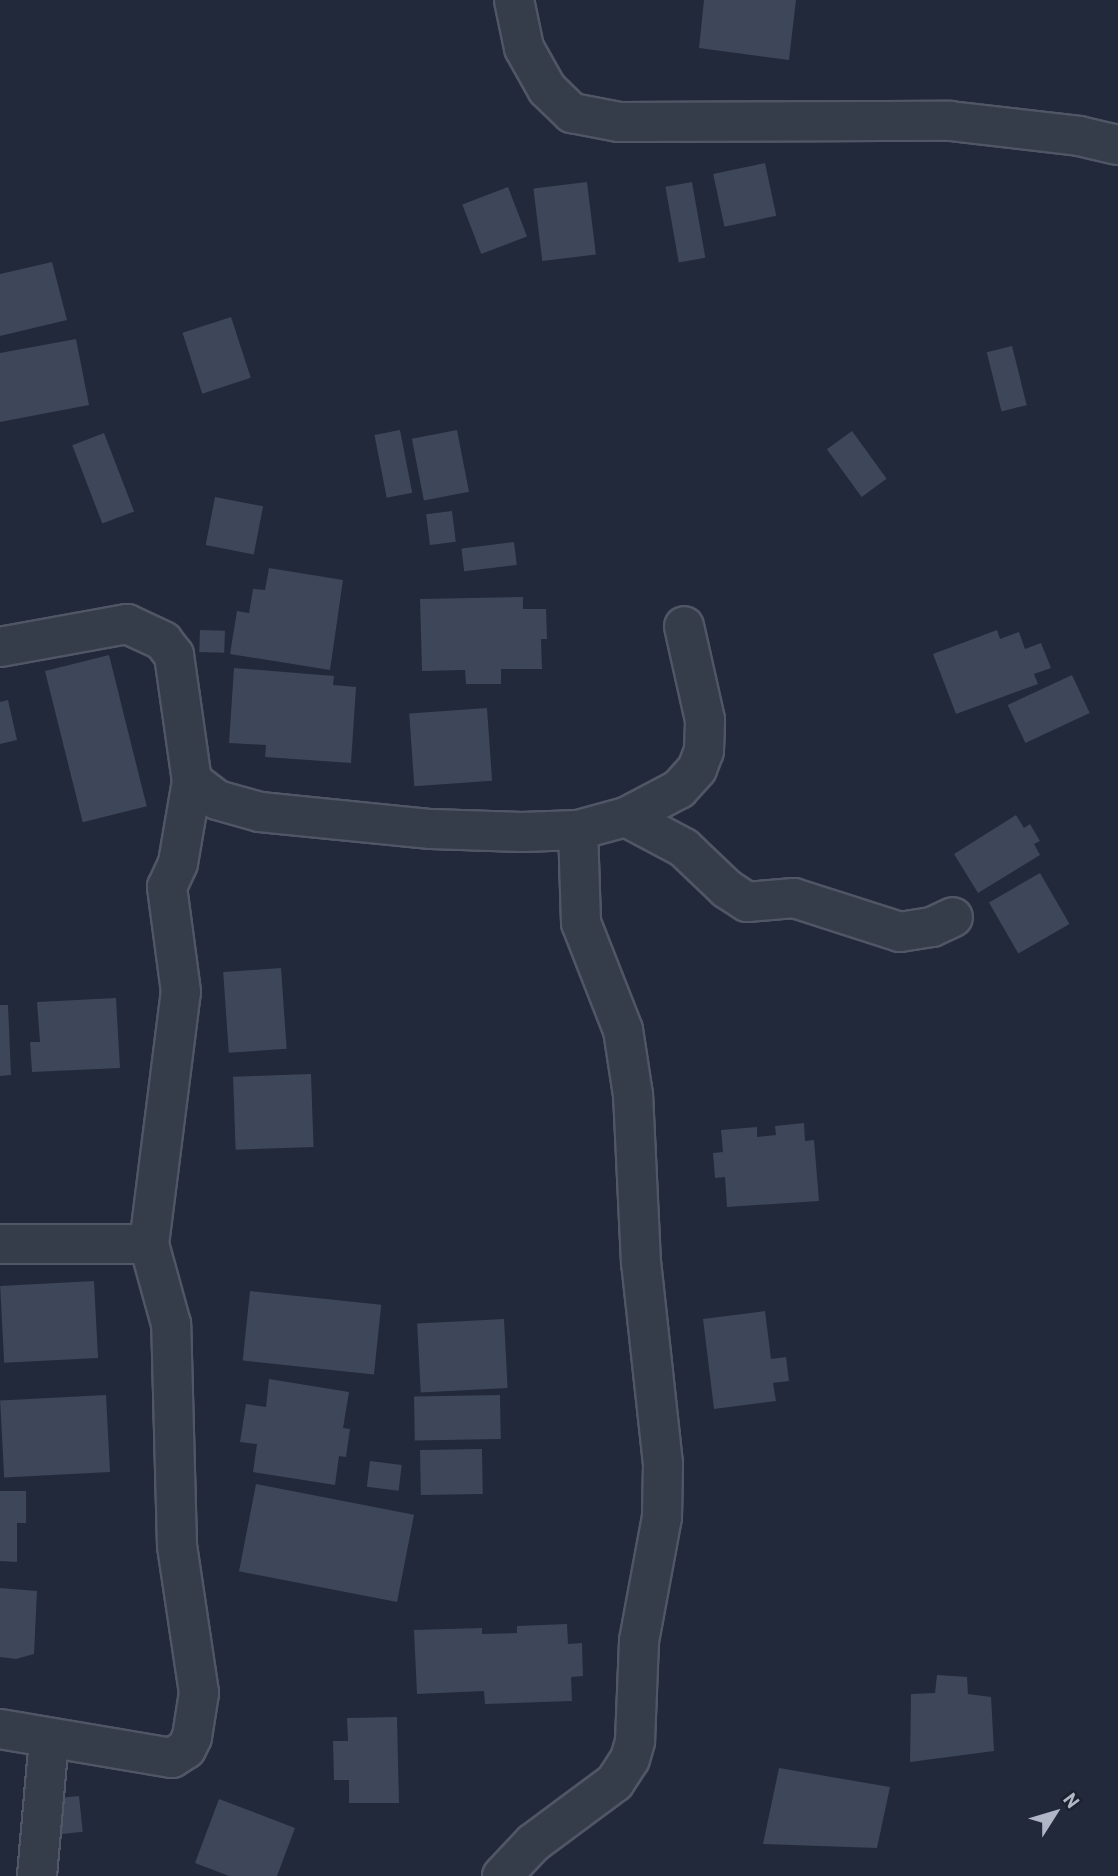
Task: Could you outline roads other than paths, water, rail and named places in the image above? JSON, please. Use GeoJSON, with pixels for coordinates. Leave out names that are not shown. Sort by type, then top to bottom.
{"type":"FeatureCollection","features":[{"type":"Feature","properties":{"kind":"street"},"geometry":{"type":"LineString","coordinates":[[514,0],[524,48],[547,89],[572,113],[619,122],[950,121],[1079,136],[1118,145]]}},
{"type":"Feature","properties":{"kind":"street"},"geometry":{"type":"LineString","coordinates":[[0,647],[127,624],[163,641],[174,655],[192,781],[178,863],[167,887],[181,992],[149,1244],[171,1324],[177,1546],[199,1693],[192,1737],[186,1749],[172,1758],[0,1729]]}},
{"type":"Feature","properties":{"kind":"street"},"geometry":{"type":"LineString","coordinates":[[192,781],[217,800],[260,812],[431,829],[522,832],[578,830],[626,817],[678,789],[698,769],[704,751],[705,720],[684,626]]}},
{"type":"Feature","properties":{"kind":"street"},"geometry":{"type":"LineString","coordinates":[[626,817],[684,848],[727,890],[747,902],[794,898],[900,932],[932,928],[953,918]]}},
{"type":"Feature","properties":{"kind":"street"},"geometry":{"type":"LineString","coordinates":[[502,1876],[533,1843],[615,1782],[630,1759],[635,1741],[639,1641],[662,1517],[663,1464],[641,1263],[633,1094],[623,1030],[582,923],[578,830]]}},
{"type":"Feature","properties":{"kind":"street"},"geometry":{"type":"LineString","coordinates":[[0,1244],[149,1244]]}},
{"type":"Feature","properties":{"kind":"street"},"geometry":{"type":"LineString","coordinates":[[37,1876],[48,1738]]}}]}
